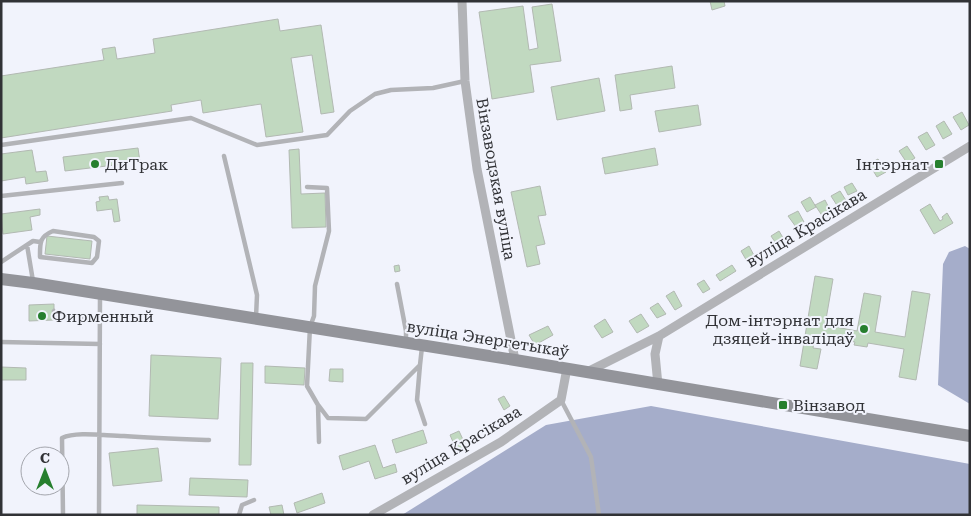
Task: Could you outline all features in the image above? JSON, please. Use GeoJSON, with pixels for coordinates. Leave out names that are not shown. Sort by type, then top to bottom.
{"type":"FeatureCollection","features":[{"type":"Feature","properties":{"kind":"main road","name":"вуліца Энергетыкаў"},"geometry":{"type":"LineString","coordinates":[[1,279],[101,293],[567,368],[658,385],[970,436]]}},
{"type":"Feature","properties":{"kind":"street","name":"Вінзаводзкая вуліца"},"geometry":{"type":"LineString","coordinates":[[462,1],[465,81],[477,169],[515,360]]}},
{"type":"Feature","properties":{"kind":"street","name":"вуліца Красікава"},"geometry":{"type":"LineString","coordinates":[[586,372],[659,336],[970,146]]}},
{"type":"Feature","properties":{"kind":"street"},"geometry":{"type":"LineString","coordinates":[[658,385],[654,354],[659,336]]}},
{"type":"Feature","properties":{"kind":"street"},"geometry":{"type":"LineString","coordinates":[[560,400],[567,368]]}},
{"type":"Feature","properties":{"kind":"street","name":"вуліца Красікава"},"geometry":{"type":"LineString","coordinates":[[373,515],[501,442],[560,400]]}},
{"type":"Feature","properties":{"kind":"lane"},"geometry":{"type":"LineString","coordinates":[[1,144],[191,118],[257,145],[327,135],[350,111],[375,94],[391,90],[433,88],[465,81]]}},
{"type":"Feature","properties":{"kind":"lane"},"geometry":{"type":"LineString","coordinates":[[224,156],[257,295],[256,318]]}},
{"type":"Feature","properties":{"kind":"lane"},"geometry":{"type":"LineString","coordinates":[[1,196],[122,183]]}},
{"type":"Feature","properties":{"kind":"lane"},"geometry":{"type":"LineString","coordinates":[[306,187],[327,188],[329,231],[315,286],[314,316],[310,327],[307,386],[318,405],[328,418],[366,418],[420,366]]}},
{"type":"Feature","properties":{"kind":"lane"},"geometry":{"type":"LineString","coordinates":[[53,231],[94,237],[99,241],[97,257],[92,263],[40,257],[40,242],[45,234],[53,231]]}},
{"type":"Feature","properties":{"kind":"lane"},"geometry":{"type":"LineString","coordinates":[[1,262],[33,241],[40,242]]}},
{"type":"Feature","properties":{"kind":"lane"},"geometry":{"type":"LineString","coordinates":[[27,245],[33,283]]}},
{"type":"Feature","properties":{"kind":"lane"},"geometry":{"type":"LineString","coordinates":[[397,284],[406,331],[406,342]]}},
{"type":"Feature","properties":{"kind":"lane"},"geometry":{"type":"LineString","coordinates":[[99,515],[101,293]]}},
{"type":"Feature","properties":{"kind":"lane"},"geometry":{"type":"LineString","coordinates":[[54,311],[61,318],[100,318]]}},
{"type":"Feature","properties":{"kind":"lane"},"geometry":{"type":"LineString","coordinates":[[1,342],[100,344]]}},
{"type":"Feature","properties":{"kind":"lane"},"geometry":{"type":"LineString","coordinates":[[423,345],[417,400],[425,424]]}},
{"type":"Feature","properties":{"kind":"lane"},"geometry":{"type":"LineString","coordinates":[[560,400],[591,457],[599,515]]}},
{"type":"Feature","properties":{"kind":"lane"},"geometry":{"type":"LineString","coordinates":[[318,405],[319,442]]}},
{"type":"Feature","properties":{"kind":"lane"},"geometry":{"type":"LineString","coordinates":[[63,515],[62,438],[71,434],[209,440]]}},
{"type":"Feature","properties":{"kind":"lane"},"geometry":{"type":"LineString","coordinates":[[239,515],[242,506],[254,500]]}},
{"type":"Feature","properties":{"kind":"shaded area"},"geometry":{"type":"Polygon","coordinates":[[[965,246],[970,249],[970,404],[938,385],[943,264],[949,252],[965,246]]]}},
{"type":"Feature","properties":{"kind":"shaded area"},"geometry":{"type":"Polygon","coordinates":[[[651,406],[970,464],[970,515],[402,515],[546,425],[651,406]]]}},
{"type":"Feature","properties":{"kind":"building"},"geometry":{"type":"Polygon","coordinates":[[[710,1],[724,1],[725,6],[712,10],[710,1]]]}},
{"type":"Feature","properties":{"kind":"building"},"geometry":{"type":"Polygon","coordinates":[[[552,4],[561,61],[530,65],[534,92],[492,99],[479,12],[523,6],[529,50],[538,48],[532,7],[552,4]]]}},
{"type":"Feature","properties":{"kind":"building"},"geometry":{"type":"Polygon","coordinates":[[[278,19],[280,31],[321,25],[334,112],[321,114],[312,55],[291,58],[303,132],[266,137],[261,104],[203,113],[201,100],[171,105],[172,111],[1,138],[1,76],[104,60],[102,49],[115,47],[117,59],[155,53],[153,39],[278,19]]]}},
{"type":"Feature","properties":{"kind":"building"},"geometry":{"type":"Polygon","coordinates":[[[672,66],[675,88],[630,95],[632,109],[620,111],[615,75],[672,66]]]}},
{"type":"Feature","properties":{"kind":"building"},"geometry":{"type":"Polygon","coordinates":[[[599,78],[605,111],[557,120],[551,87],[599,78]]]}},
{"type":"Feature","properties":{"kind":"building"},"geometry":{"type":"Polygon","coordinates":[[[698,105],[701,125],[659,132],[655,111],[698,105]]]}},
{"type":"Feature","properties":{"kind":"building"},"geometry":{"type":"Polygon","coordinates":[[[962,112],[969,125],[961,130],[953,117],[962,112]]]}},
{"type":"Feature","properties":{"kind":"building"},"geometry":{"type":"Polygon","coordinates":[[[944,121],[952,134],[943,139],[936,126],[944,121]]]}},
{"type":"Feature","properties":{"kind":"building"},"geometry":{"type":"Polygon","coordinates":[[[927,132],[935,145],[926,150],[918,137],[927,132]]]}},
{"type":"Feature","properties":{"kind":"building"},"geometry":{"type":"Polygon","coordinates":[[[907,146],[915,158],[907,163],[899,151],[907,146]]]}},
{"type":"Feature","properties":{"kind":"building"},"geometry":{"type":"Polygon","coordinates":[[[138,148],[140,162],[65,171],[63,157],[138,148]]]}},
{"type":"Feature","properties":{"kind":"building"},"geometry":{"type":"Polygon","coordinates":[[[655,148],[658,165],[605,174],[602,158],[655,148]]]}},
{"type":"Feature","properties":{"kind":"building"},"geometry":{"type":"Polygon","coordinates":[[[299,149],[301,194],[325,193],[326,227],[292,228],[289,150],[299,149]]]}},
{"type":"Feature","properties":{"kind":"building"},"geometry":{"type":"Polygon","coordinates":[[[32,150],[36,172],[46,171],[48,181],[26,184],[25,177],[1,181],[1,154],[32,150]]]}},
{"type":"Feature","properties":{"kind":"building"},"geometry":{"type":"Polygon","coordinates":[[[878,159],[886,172],[877,177],[869,164],[878,159]]]}},
{"type":"Feature","properties":{"kind":"building"},"geometry":{"type":"Polygon","coordinates":[[[852,183],[857,191],[848,195],[844,187],[852,183]]]}},
{"type":"Feature","properties":{"kind":"building"},"geometry":{"type":"Polygon","coordinates":[[[540,186],[546,215],[538,216],[545,244],[536,246],[540,264],[527,267],[511,192],[540,186]]]}},
{"type":"Feature","properties":{"kind":"building"},"geometry":{"type":"Polygon","coordinates":[[[840,191],[847,202],[838,207],[831,196],[840,191]]]}},
{"type":"Feature","properties":{"kind":"building"},"geometry":{"type":"Polygon","coordinates":[[[108,196],[109,200],[117,199],[120,221],[114,222],[112,209],[97,211],[96,202],[100,201],[99,197],[108,196]]]}},
{"type":"Feature","properties":{"kind":"building"},"geometry":{"type":"Polygon","coordinates":[[[810,197],[816,207],[807,212],[801,202],[810,197]]]}},
{"type":"Feature","properties":{"kind":"building"},"geometry":{"type":"Polygon","coordinates":[[[825,200],[831,212],[823,217],[815,205],[825,200]]]}},
{"type":"Feature","properties":{"kind":"building"},"geometry":{"type":"Polygon","coordinates":[[[930,204],[940,221],[947,213],[953,223],[934,234],[920,210],[930,204]]]}},
{"type":"Feature","properties":{"kind":"building"},"geometry":{"type":"Polygon","coordinates":[[[40,209],[40,215],[30,217],[32,230],[3,234],[1,214],[40,209]]]}},
{"type":"Feature","properties":{"kind":"building"},"geometry":{"type":"Polygon","coordinates":[[[798,211],[804,222],[796,227],[788,216],[798,211]]]}},
{"type":"Feature","properties":{"kind":"building"},"geometry":{"type":"Polygon","coordinates":[[[779,231],[785,241],[777,245],[771,236],[779,231]]]}},
{"type":"Feature","properties":{"kind":"building"},"geometry":{"type":"Polygon","coordinates":[[[47,236],[92,241],[90,259],[45,254],[47,236]]]}},
{"type":"Feature","properties":{"kind":"building"},"geometry":{"type":"Polygon","coordinates":[[[749,246],[756,259],[748,263],[741,251],[749,246]]]}},
{"type":"Feature","properties":{"kind":"building"},"geometry":{"type":"Polygon","coordinates":[[[399,265],[400,271],[395,272],[394,266],[399,265]]]}},
{"type":"Feature","properties":{"kind":"building"},"geometry":{"type":"Polygon","coordinates":[[[732,265],[736,271],[720,281],[716,275],[732,265]]]}},
{"type":"Feature","properties":{"kind":"building"},"geometry":{"type":"Polygon","coordinates":[[[815,276],[833,279],[825,325],[857,331],[864,293],[881,296],[875,332],[905,337],[912,291],[930,294],[916,380],[899,377],[904,349],[868,343],[867,347],[854,345],[855,342],[815,335],[813,348],[821,349],[817,369],[800,366],[815,276]]]}},
{"type":"Feature","properties":{"kind":"building"},"geometry":{"type":"Polygon","coordinates":[[[704,280],[710,289],[703,293],[697,284],[704,280]]]}},
{"type":"Feature","properties":{"kind":"building"},"geometry":{"type":"Polygon","coordinates":[[[674,291],[682,306],[675,310],[666,296],[674,291]]]}},
{"type":"Feature","properties":{"kind":"building"},"geometry":{"type":"Polygon","coordinates":[[[658,303],[666,314],[657,318],[650,308],[658,303]]]}},
{"type":"Feature","properties":{"kind":"building","name":"Фирменный"},"geometry":{"type":"Polygon","coordinates":[[[54,304],[54,320],[29,321],[29,305],[54,304]]]}},
{"type":"Feature","properties":{"kind":"building"},"geometry":{"type":"Polygon","coordinates":[[[641,314],[649,326],[637,333],[629,321],[641,314]]]}},
{"type":"Feature","properties":{"kind":"building"},"geometry":{"type":"Polygon","coordinates":[[[605,319],[613,332],[602,338],[594,326],[605,319]]]}},
{"type":"Feature","properties":{"kind":"building"},"geometry":{"type":"Polygon","coordinates":[[[548,326],[553,335],[535,345],[529,335],[548,326]]]}},
{"type":"Feature","properties":{"kind":"building"},"geometry":{"type":"Polygon","coordinates":[[[151,355],[221,358],[218,419],[149,416],[151,355]]]}},
{"type":"Feature","properties":{"kind":"building"},"geometry":{"type":"Polygon","coordinates":[[[241,363],[253,363],[251,465],[239,465],[241,363]]]}},
{"type":"Feature","properties":{"kind":"building"},"geometry":{"type":"Polygon","coordinates":[[[265,366],[305,368],[304,385],[265,383],[265,366]]]}},
{"type":"Feature","properties":{"kind":"building"},"geometry":{"type":"Polygon","coordinates":[[[1,367],[26,368],[26,380],[1,380],[1,367]]]}},
{"type":"Feature","properties":{"kind":"building"},"geometry":{"type":"Polygon","coordinates":[[[330,369],[343,369],[343,382],[329,381],[330,369]]]}},
{"type":"Feature","properties":{"kind":"building"},"geometry":{"type":"Polygon","coordinates":[[[504,396],[510,406],[504,410],[498,399],[504,396]]]}},
{"type":"Feature","properties":{"kind":"building"},"geometry":{"type":"Polygon","coordinates":[[[423,430],[427,443],[396,453],[392,440],[423,430]]]}},
{"type":"Feature","properties":{"kind":"building"},"geometry":{"type":"Polygon","coordinates":[[[459,431],[466,446],[457,451],[450,435],[459,431]]]}},
{"type":"Feature","properties":{"kind":"building"},"geometry":{"type":"Polygon","coordinates":[[[375,445],[383,468],[395,464],[397,472],[375,479],[369,461],[343,470],[339,456],[375,445]]]}},
{"type":"Feature","properties":{"kind":"building"},"geometry":{"type":"Polygon","coordinates":[[[158,448],[162,481],[113,486],[109,453],[158,448]]]}},
{"type":"Feature","properties":{"kind":"building"},"geometry":{"type":"Polygon","coordinates":[[[190,478],[248,480],[247,497],[189,495],[190,478]]]}},
{"type":"Feature","properties":{"kind":"building"},"geometry":{"type":"Polygon","coordinates":[[[322,493],[325,503],[297,513],[294,503],[322,493]]]}},
{"type":"Feature","properties":{"kind":"building"},"geometry":{"type":"Polygon","coordinates":[[[137,505],[219,507],[219,515],[137,515],[137,505]]]}},
{"type":"Feature","properties":{"kind":"building"},"geometry":{"type":"Polygon","coordinates":[[[282,505],[284,515],[271,515],[269,507],[282,505]]]}},
{"type":"Feature","properties":{"kind":"place","name":"ДиТрак"},"geometry":{"type":"Point","coordinates":[95,164]}},
{"type":"Feature","properties":{"kind":"place","name":"Інтэрнат"},"geometry":{"type":"Point","coordinates":[939,164]}},
{"type":"Feature","properties":{"kind":"place","name":"Фирменный"},"geometry":{"type":"Point","coordinates":[42,316]}},
{"type":"Feature","properties":{"kind":"place","name":"Дом-інтэрнат для дзяцей-інвалідаў"},"geometry":{"type":"Point","coordinates":[864,329]}},
{"type":"Feature","properties":{"kind":"place","name":"Вінзавод"},"geometry":{"type":"Point","coordinates":[783,405]}}]}
